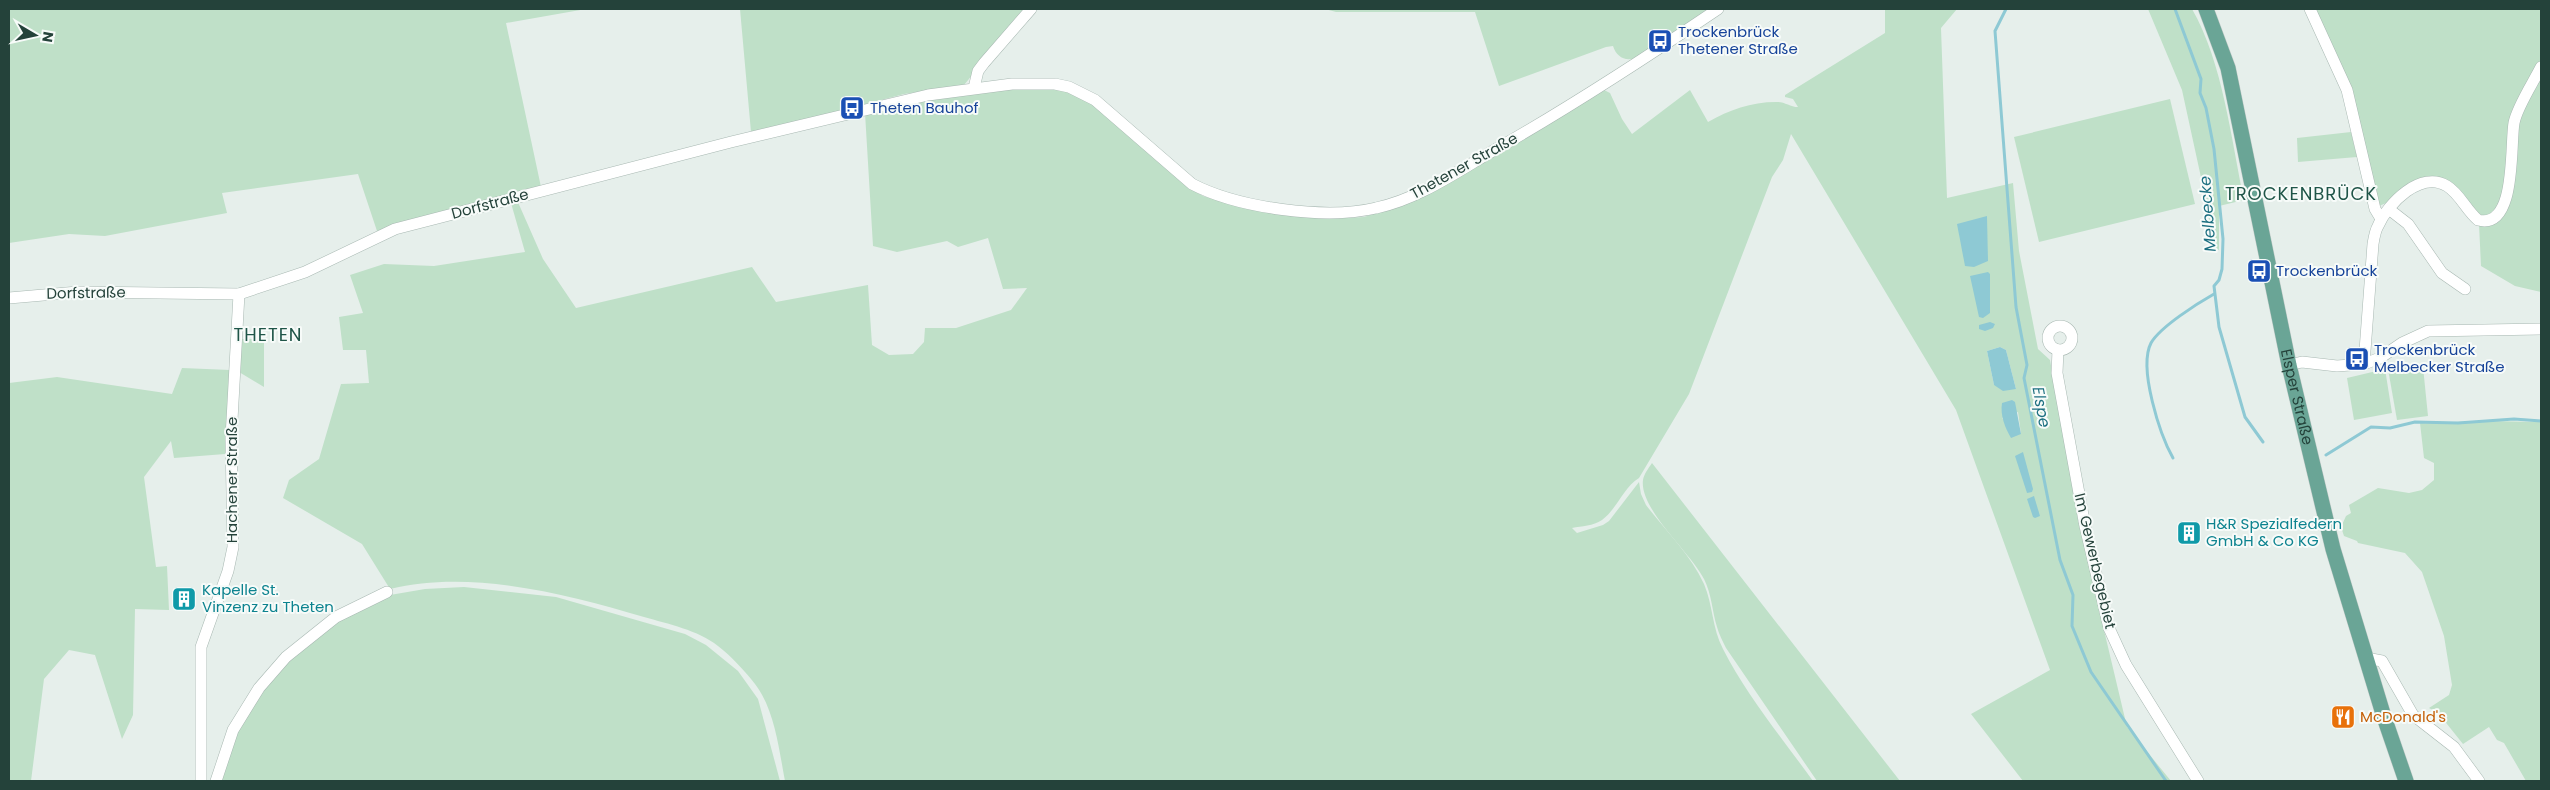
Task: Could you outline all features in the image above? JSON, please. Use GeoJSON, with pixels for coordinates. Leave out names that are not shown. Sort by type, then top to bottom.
{"type":"FeatureCollection","features":[{"type":"Feature","properties":{"kind":"main road","name":"Elsper Straße"},"geometry":{"type":"LineString","coordinates":[[2206,9],[2228,68],[2289,365],[2330,540],[2406,781]]}},
{"type":"Feature","properties":{"kind":"street"},"geometry":{"type":"LineString","coordinates":[[974,88],[978,71],[1031,9]]}},
{"type":"Feature","properties":{"kind":"street","name":"Thetener Straße"},"geometry":{"type":"LineString","coordinates":[[974,88],[1012,84],[1055,84],[1068,87],[1101,104],[1192,184],[1207,192],[1245,202],[1291,209],[1335,214],[1352,213],[1378,208],[1416,194],[1453,174],[1561,112],[1718,9]]}},
{"type":"Feature","properties":{"kind":"street"},"geometry":{"type":"LineString","coordinates":[[2310,9],[2347,90],[2375,209],[2381,219]]}},
{"type":"Feature","properties":{"kind":"street"},"geometry":{"type":"LineString","coordinates":[[2364,364],[2373,244],[2381,219],[2412,187],[2431,181],[2442,184],[2454,191],[2478,220],[2490,221],[2496,217],[2502,210],[2509,186],[2514,121],[2541,67]]}},
{"type":"Feature","properties":{"kind":"street","name":"Dorfstraße"},"geometry":{"type":"LineString","coordinates":[[9,298],[78,292],[238,294],[305,272],[394,229],[731,142],[928,94],[974,88]]}},
{"type":"Feature","properties":{"kind":"street"},"geometry":{"type":"LineString","coordinates":[[2390,210],[2408,224],[2442,273],[2465,289]]}},
{"type":"Feature","properties":{"kind":"street","name":"Hachener Straße"},"geometry":{"type":"LineString","coordinates":[[201,781],[201,647],[228,571],[233,547],[231,438],[238,294]]}},
{"type":"Feature","properties":{"kind":"street"},"geometry":{"type":"LineString","coordinates":[[2289,365],[2302,362],[2337,366],[2364,364],[2380,358],[2402,343],[2428,331],[2541,329]]}},
{"type":"Feature","properties":{"kind":"street","name":"Im Gewerbegebiet"},"geometry":{"type":"LineString","coordinates":[[2058,350],[2057,373],[2083,516],[2109,628],[2126,665],[2198,781]]}},
{"type":"Feature","properties":{"kind":"street"},"geometry":{"type":"LineString","coordinates":[[216,781],[233,730],[259,688],[286,657],[336,617],[387,592]]}},
{"type":"Feature","properties":{"kind":"street"},"geometry":{"type":"LineString","coordinates":[[2366,658],[2382,661],[2413,715],[2454,748],[2479,781]]}},
{"type":"Feature","properties":{"kind":"green space"},"geometry":{"type":"Polygon","coordinates":[[[9,9],[586,9],[506,23],[541,187],[377,231],[358,174],[222,193],[227,213],[105,236],[69,234],[9,243],[9,9]]]}},
{"type":"Feature","properties":{"kind":"green space"},"geometry":{"type":"Polygon","coordinates":[[[740,9],[1020,9],[1025,11],[964,85],[904,94],[786,125],[751,132],[740,9]]]}},
{"type":"Feature","properties":{"kind":"green space"},"geometry":{"type":"Polygon","coordinates":[[[1325,9],[1711,9],[1635,58],[1624,59],[1614,50],[1613,46],[1606,47],[1499,86],[1475,12],[1336,12],[1325,9]]]}},
{"type":"Feature","properties":{"kind":"green space"},"geometry":{"type":"Polygon","coordinates":[[[1885,9],[1957,9],[1941,28],[1947,198],[2013,183],[2019,251],[2038,349],[2050,360],[2079,525],[2127,727],[2171,781],[2023,781],[1971,714],[2050,670],[1956,410],[1791,134],[1783,160],[1772,177],[1689,394],[1639,478],[1633,482],[1612,510],[1599,522],[1572,528],[1577,533],[1603,525],[1609,521],[1639,482],[1641,494],[1646,505],[1699,573],[1709,600],[1719,641],[1732,666],[1765,716],[1813,781],[785,781],[772,718],[762,694],[738,664],[710,640],[682,628],[614,608],[518,587],[453,582],[421,584],[390,589],[362,544],[283,498],[289,480],[319,459],[341,384],[369,383],[366,350],[343,350],[339,317],[363,313],[350,275],[384,264],[434,266],[525,252],[511,203],[517,200],[543,259],[576,308],[752,267],[776,302],[868,285],[872,345],[889,355],[913,354],[924,342],[925,328],[956,328],[1011,310],[1027,288],[1003,289],[988,238],[958,247],[947,241],[897,252],[873,246],[865,113],[954,95],[1036,87],[1065,90],[1082,97],[1105,113],[1177,178],[1203,196],[1234,205],[1327,219],[1364,217],[1397,206],[1604,90],[1610,93],[1622,119],[1632,134],[1690,90],[1708,122],[1732,110],[1758,103],[1779,102],[1798,107],[1793,99],[1785,97],[1785,95],[1885,33],[1885,9]],[[2000,347],[1987,351],[1994,385],[2016,389],[2006,350],[2000,347]],[[2018,412],[2002,418],[2021,434],[2018,412]]]}},
{"type":"Feature","properties":{"kind":"green space"},"geometry":{"type":"Polygon","coordinates":[[[2148,9],[2192,9],[2203,30],[2219,77],[2244,200],[2219,206],[2219,250],[2213,247],[2207,205],[2182,90],[2148,9]]]}},
{"type":"Feature","properties":{"kind":"green space"},"geometry":{"type":"Polygon","coordinates":[[[2314,9],[2541,9],[2541,292],[2515,286],[2481,266],[2479,224],[2441,180],[2379,206],[2364,146],[2314,9]]]}},
{"type":"Feature","properties":{"kind":"green space"},"geometry":{"type":"Polygon","coordinates":[[[2170,99],[2195,204],[2039,242],[2014,137],[2170,99]]]}},
{"type":"Feature","properties":{"kind":"green space"},"geometry":{"type":"Polygon","coordinates":[[[2351,132],[2357,157],[2298,162],[2297,138],[2351,132]]]}},
{"type":"Feature","properties":{"kind":"green space"},"geometry":{"type":"Polygon","coordinates":[[[241,339],[264,339],[264,387],[239,372],[241,339]]]}},
{"type":"Feature","properties":{"kind":"green space"},"geometry":{"type":"Polygon","coordinates":[[[2423,367],[2428,416],[2397,420],[2388,369],[2423,367]]]}},
{"type":"Feature","properties":{"kind":"green space"},"geometry":{"type":"Polygon","coordinates":[[[182,368],[230,370],[225,454],[174,458],[171,441],[144,477],[156,567],[167,566],[169,610],[135,609],[133,715],[122,739],[95,655],[69,650],[44,679],[31,781],[9,781],[9,383],[57,377],[172,394],[182,368]]]}},
{"type":"Feature","properties":{"kind":"green space"},"geometry":{"type":"Polygon","coordinates":[[[2385,369],[2392,413],[2354,420],[2347,378],[2385,369]]]}},
{"type":"Feature","properties":{"kind":"green space"},"geometry":{"type":"Polygon","coordinates":[[[2541,422],[2541,781],[2526,781],[2504,743],[2497,740],[2489,727],[2463,744],[2443,719],[2444,716],[2429,708],[2449,695],[2452,685],[2444,636],[2422,572],[2405,553],[2358,543],[2344,536],[2341,527],[2346,516],[2351,513],[2349,505],[2378,488],[2409,493],[2422,490],[2434,480],[2434,463],[2424,458],[2420,423],[2541,422]]]}},
{"type":"Feature","properties":{"kind":"green space"},"geometry":{"type":"Polygon","coordinates":[[[1652,463],[1900,781],[1817,781],[1726,648],[1715,621],[1709,591],[1704,579],[1649,504],[1644,492],[1643,480],[1652,463]]]}},
{"type":"Feature","properties":{"kind":"green space"},"geometry":{"type":"Polygon","coordinates":[[[464,587],[556,597],[685,634],[706,645],[738,671],[758,699],[780,781],[217,781],[236,730],[286,659],[338,619],[390,595],[425,589],[464,587]]]}},
{"type":"Feature","properties":{"kind":"water"},"geometry":{"type":"Polygon","coordinates":[[[1987,216],[1988,261],[1974,267],[1965,266],[1957,224],[1987,216]]]}},
{"type":"Feature","properties":{"kind":"water"},"geometry":{"type":"Polygon","coordinates":[[[1988,272],[1990,274],[1990,313],[1983,318],[1979,317],[1970,276],[1988,272]]]}},
{"type":"Feature","properties":{"kind":"water"},"geometry":{"type":"Polygon","coordinates":[[[1990,322],[1995,324],[1993,328],[1985,331],[1979,329],[1979,325],[1990,322]]]}},
{"type":"Feature","properties":{"kind":"water"},"geometry":{"type":"Polygon","coordinates":[[[2000,347],[2006,350],[2016,389],[2003,391],[1994,385],[1987,351],[2000,347]]]}},
{"type":"Feature","properties":{"kind":"water"},"geometry":{"type":"Polygon","coordinates":[[[2012,400],[2015,402],[2021,434],[2011,438],[2004,421],[2002,403],[2012,400]]]}},
{"type":"Feature","properties":{"kind":"water"},"geometry":{"type":"Polygon","coordinates":[[[2023,452],[2033,489],[2032,492],[2027,493],[2015,456],[2023,452]]]}},
{"type":"Feature","properties":{"kind":"water"},"geometry":{"type":"Polygon","coordinates":[[[2034,496],[2040,516],[2035,518],[2027,499],[2034,496]]]}},
{"type":"Feature","properties":{"kind":"waterway","name":"Elspe"},"geometry":{"type":"LineString","coordinates":[[2006,9],[1995,31],[2016,307],[2027,365],[2024,378],[2060,560],[2073,595],[2072,626],[2091,672],[2166,781]]}},
{"type":"Feature","properties":{"kind":"waterway","name":"Melbecke"},"geometry":{"type":"LineString","coordinates":[[2175,9],[2201,79],[2200,93],[2206,108],[2214,149],[2223,239],[2222,269],[2219,280],[2214,286],[2219,327],[2245,417],[2263,442]]}},
{"type":"Feature","properties":{"kind":"waterway"},"geometry":{"type":"LineString","coordinates":[[2173,458],[2162,434],[2152,401],[2147,368],[2148,354],[2151,343],[2162,330],[2189,309],[2214,294]]}},
{"type":"Feature","properties":{"kind":"waterway","name":"Melbecke"},"geometry":{"type":"LineString","coordinates":[[2326,455],[2371,427],[2390,428],[2415,422],[2458,423],[2514,419],[2541,421]]}},
{"type":"Feature","properties":{"kind":"place","name":"Trockenbrück Thetener Straße"},"geometry":{"type":"Point","coordinates":[1660,41]}},
{"type":"Feature","properties":{"kind":"place","name":"Theten Bauhof"},"geometry":{"type":"Point","coordinates":[852,108]}},
{"type":"Feature","properties":{"kind":"place","name":"Trockenbrück"},"geometry":{"type":"Point","coordinates":[2259,271]}},
{"type":"Feature","properties":{"kind":"place","name":"Trockenbrück Melbecker Straße"},"geometry":{"type":"Point","coordinates":[2357,359]}},
{"type":"Feature","properties":{"kind":"place","name":"H&R Spezialfedern GmbH & Co KG"},"geometry":{"type":"Point","coordinates":[2189,533]}},
{"type":"Feature","properties":{"kind":"place","name":"Kapelle St. Vinzenz zu Theten"},"geometry":{"type":"Point","coordinates":[184,599]}},
{"type":"Feature","properties":{"kind":"place","name":"McDonald's"},"geometry":{"type":"Point","coordinates":[2343,717]}},
{"type":"Feature","properties":{"kind":"district","name":"TROCKENBRÜCK"},"geometry":{"type":"Point","coordinates":[2301,194]}},
{"type":"Feature","properties":{"kind":"district","name":"THETEN"},"geometry":{"type":"Point","coordinates":[268,335]}}]}
